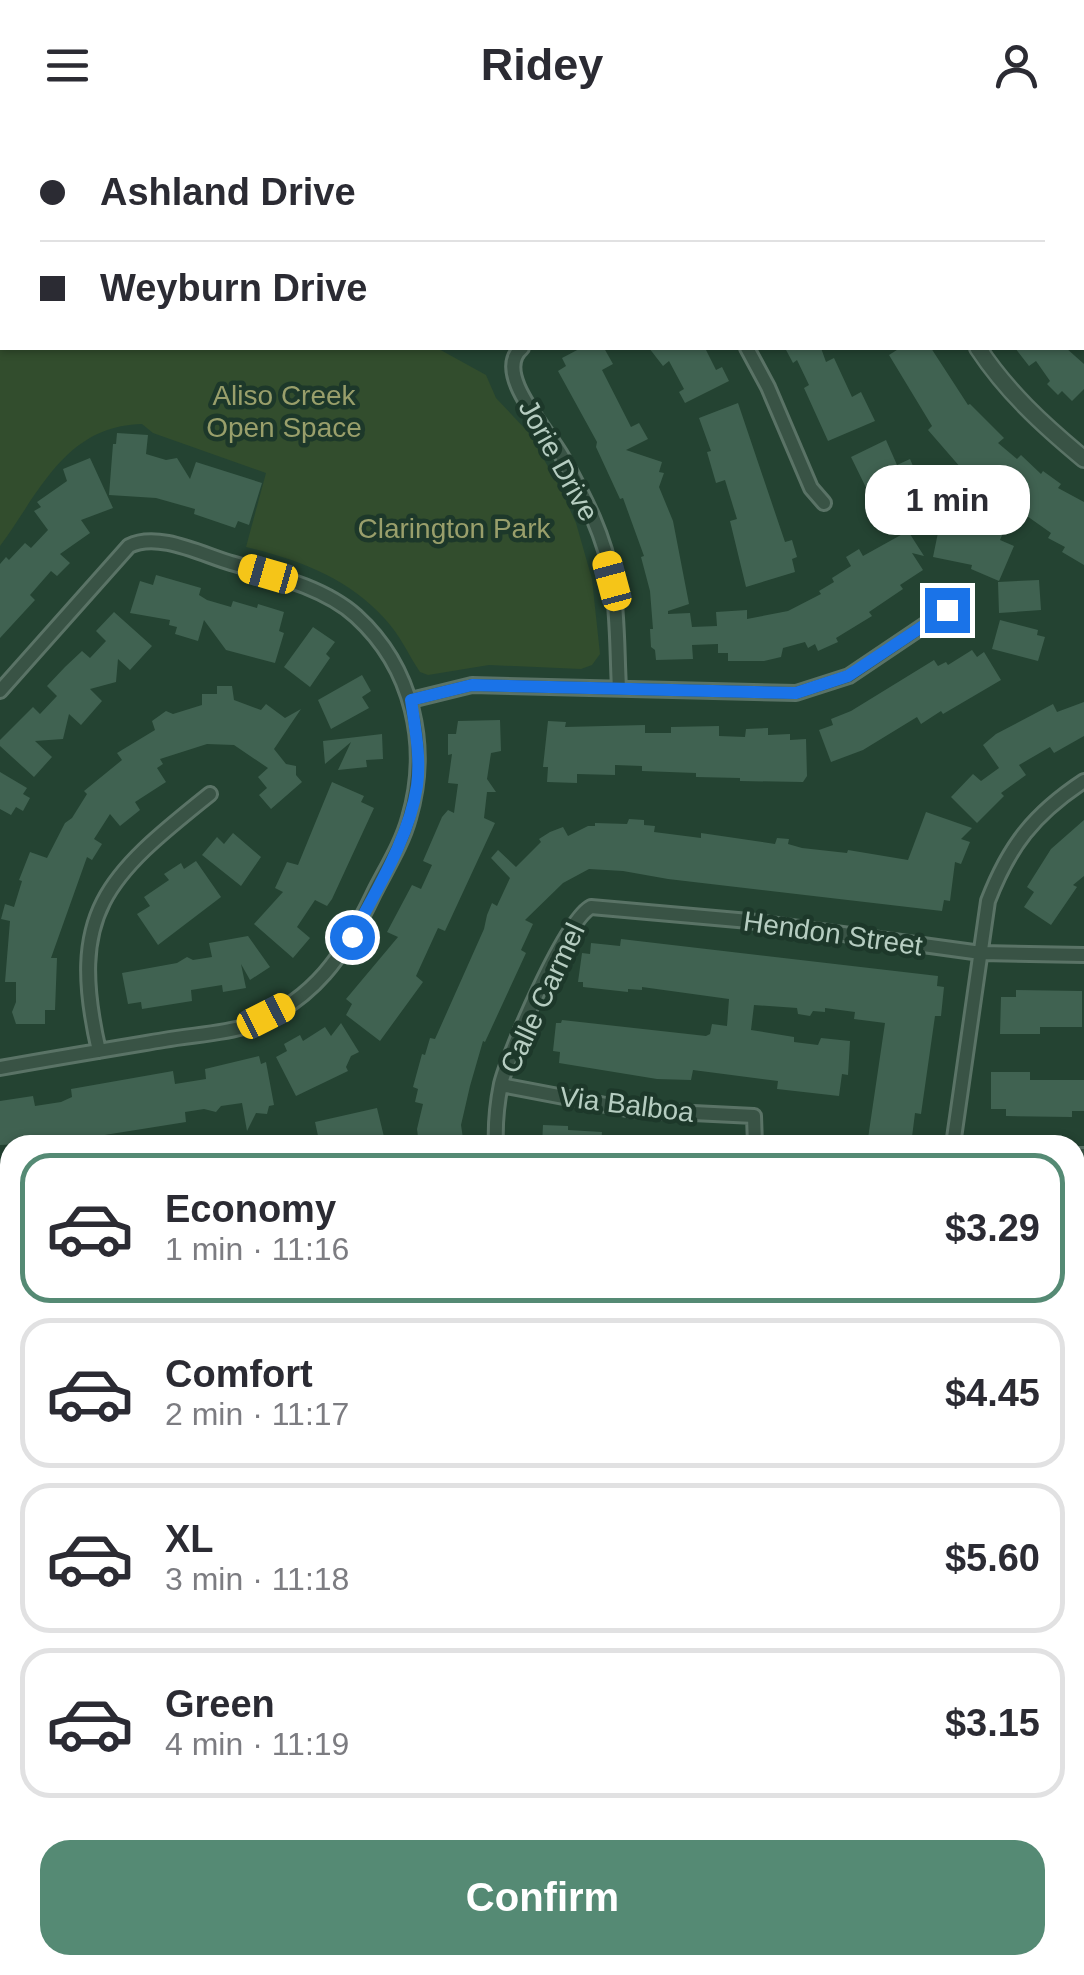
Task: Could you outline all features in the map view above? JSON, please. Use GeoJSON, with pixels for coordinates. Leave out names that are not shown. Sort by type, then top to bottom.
{"type":"FeatureCollection","features":[{"type":"Feature","properties":{"kind":"street","name":"Jorie Drive"},"geometry":{"type":"LineString","coordinates":[[519,350],[511,370],[517,386],[562,454],[596,520],[612,581],[618,688]]}},
{"type":"Feature","properties":{"kind":"street"},"geometry":{"type":"LineString","coordinates":[[748,350],[812,488],[824,503]]}},
{"type":"Feature","properties":{"kind":"street"},"geometry":{"type":"LineString","coordinates":[[979,350],[997,377],[1028,410],[1084,459]]}},
{"type":"Feature","properties":{"kind":"street"},"geometry":{"type":"LineString","coordinates":[[0,691],[129,546],[144,540],[268,574],[316,592],[355,615],[386,650],[411,700],[419,751],[417,786],[408,822],[352,937],[326,976],[286,1006],[246,1026],[0,1068]]}},
{"type":"Feature","properties":{"kind":"street"},"geometry":{"type":"LineString","coordinates":[[411,700],[472,685],[796,693],[848,676],[947,610]]}},
{"type":"Feature","properties":{"kind":"street"},"geometry":{"type":"LineString","coordinates":[[954,1135],[988,901],[1002,864],[1028,826],[1053,802],[1084,781]]}},
{"type":"Feature","properties":{"kind":"street"},"geometry":{"type":"LineString","coordinates":[[98,1050],[85,970],[92,930],[108,892],[155,838],[210,794]]}},
{"type":"Feature","properties":{"kind":"street","name":"Hendon Street"},"geometry":{"type":"LineString","coordinates":[[584,910],[597,906],[749,921],[981,952],[1084,954]]}},
{"type":"Feature","properties":{"kind":"street","name":"Calle Carmel"},"geometry":{"type":"LineString","coordinates":[[497,1135],[501,1085],[510,1056],[564,939],[584,910]]}},
{"type":"Feature","properties":{"kind":"street","name":"Via Balboa"},"geometry":{"type":"LineString","coordinates":[[501,1085],[632,1110],[754,1116],[754,1135]]}},
{"type":"Feature","properties":{"kind":"green space"},"geometry":{"type":"Polygon","coordinates":[[[0,350],[441,350],[486,375],[496,398],[529,433],[560,488],[576,523],[592,579],[600,654],[592,665],[581,669],[489,665],[428,675],[420,672],[390,625],[355,592],[303,564],[246,547],[266,473],[153,433],[142,424],[93,436],[74,449],[42,484],[0,546],[0,350]]]}},
{"type":"Feature","properties":{"kind":"building"},"geometry":{"type":"Polygon","coordinates":[[[577,350],[605,350],[613,364],[602,370],[631,427],[639,423],[648,439],[626,450],[662,462],[659,472],[664,473],[659,487],[673,521],[689,604],[668,614],[690,613],[692,627],[717,626],[716,612],[747,610],[747,619],[788,611],[821,594],[819,591],[834,582],[832,578],[851,566],[846,557],[859,549],[863,556],[908,531],[924,556],[912,553],[923,570],[869,612],[872,616],[836,638],[838,642],[818,651],[815,644],[808,648],[805,642],[783,648],[781,657],[728,661],[728,653],[718,653],[718,644],[692,645],[693,659],[656,660],[651,647],[653,629],[650,591],[641,557],[644,556],[597,442],[558,371],[566,366],[562,358],[577,350]]]}},
{"type":"Feature","properties":{"kind":"building"},"geometry":{"type":"Polygon","coordinates":[[[651,350],[706,350],[716,370],[722,367],[729,381],[685,403],[679,392],[684,389],[669,361],[663,366],[651,350]]]}},
{"type":"Feature","properties":{"kind":"building"},"geometry":{"type":"Polygon","coordinates":[[[786,350],[822,350],[826,362],[834,358],[852,397],[861,392],[875,421],[828,441],[804,388],[809,385],[797,360],[793,363],[786,350]]]}},
{"type":"Feature","properties":{"kind":"building"},"geometry":{"type":"Polygon","coordinates":[[[897,350],[932,350],[968,405],[1004,438],[998,443],[1017,459],[1021,455],[1041,474],[1043,471],[1061,484],[1058,488],[1084,502],[1084,565],[1062,552],[1065,547],[1048,538],[1051,533],[1017,509],[1020,505],[982,471],[967,485],[955,473],[961,468],[928,430],[932,426],[889,355],[897,350]]]}},
{"type":"Feature","properties":{"kind":"building"},"geometry":{"type":"Polygon","coordinates":[[[1017,350],[1068,350],[1084,364],[1084,389],[1072,401],[1047,384],[1050,381],[1036,361],[1029,366],[1017,350]]]}},
{"type":"Feature","properties":{"kind":"building"},"geometry":{"type":"Polygon","coordinates":[[[738,403],[785,542],[792,540],[797,557],[792,559],[795,572],[746,587],[730,521],[737,519],[725,480],[716,483],[707,452],[711,451],[699,418],[738,403]]]}},
{"type":"Feature","properties":{"kind":"building"},"geometry":{"type":"Polygon","coordinates":[[[117,433],[148,435],[146,454],[166,460],[177,458],[190,479],[196,462],[262,483],[249,525],[238,521],[235,528],[194,514],[195,509],[156,498],[109,495],[117,433]]]}},
{"type":"Feature","properties":{"kind":"building"},"geometry":{"type":"Polygon","coordinates":[[[886,440],[897,465],[910,459],[922,487],[876,508],[851,457],[886,440]]]}},
{"type":"Feature","properties":{"kind":"building"},"geometry":{"type":"Polygon","coordinates":[[[90,458],[113,508],[81,520],[90,533],[60,554],[70,563],[57,576],[51,571],[30,595],[35,600],[0,638],[0,564],[25,543],[31,548],[48,530],[34,511],[41,507],[37,502],[67,481],[63,469],[90,458]]]}},
{"type":"Feature","properties":{"kind":"building"},"geometry":{"type":"Polygon","coordinates":[[[941,518],[1003,533],[1000,540],[1014,546],[999,581],[971,569],[972,565],[933,557],[941,518]]]}},
{"type":"Feature","properties":{"kind":"building"},"geometry":{"type":"Polygon","coordinates":[[[156,575],[201,588],[199,595],[231,607],[233,601],[284,612],[279,631],[284,633],[275,663],[226,650],[204,620],[198,641],[175,634],[177,627],[169,625],[170,620],[130,613],[140,581],[153,585],[156,575]]]}},
{"type":"Feature","properties":{"kind":"building"},"geometry":{"type":"Polygon","coordinates":[[[1039,580],[1041,610],[999,613],[998,582],[1039,580]]]}},
{"type":"Feature","properties":{"kind":"building"},"geometry":{"type":"Polygon","coordinates":[[[114,612],[152,646],[130,670],[118,659],[116,682],[90,689],[102,701],[81,725],[69,714],[63,739],[35,741],[52,757],[34,777],[0,746],[0,740],[33,707],[40,714],[57,696],[47,686],[82,651],[90,658],[106,641],[96,631],[114,612]]]}},
{"type":"Feature","properties":{"kind":"building"},"geometry":{"type":"Polygon","coordinates":[[[1000,620],[1038,630],[1037,635],[1045,637],[1038,661],[992,649],[1000,620]]]}},
{"type":"Feature","properties":{"kind":"building"},"geometry":{"type":"Polygon","coordinates":[[[313,627],[335,642],[326,654],[330,658],[310,687],[284,667],[313,627]]]}},
{"type":"Feature","properties":{"kind":"building"},"geometry":{"type":"Polygon","coordinates":[[[972,650],[977,657],[984,652],[1001,680],[943,714],[941,711],[921,724],[917,717],[863,750],[831,762],[819,730],[833,725],[831,719],[934,660],[938,666],[946,662],[948,665],[972,650]]]}},
{"type":"Feature","properties":{"kind":"building"},"geometry":{"type":"Polygon","coordinates":[[[362,675],[371,691],[362,697],[369,708],[331,729],[318,700],[362,675]]]}},
{"type":"Feature","properties":{"kind":"building"},"geometry":{"type":"Polygon","coordinates":[[[217,686],[232,686],[234,700],[261,710],[266,704],[285,718],[301,709],[274,749],[286,764],[296,766],[296,775],[302,782],[271,809],[259,795],[267,788],[258,777],[268,768],[234,745],[207,744],[160,759],[163,764],[157,768],[166,782],[135,802],[140,810],[120,826],[110,814],[94,839],[102,844],[92,860],[87,857],[51,958],[57,958],[55,1010],[45,1010],[45,1024],[16,1024],[12,1012],[16,982],[5,982],[10,921],[1,919],[5,904],[14,907],[30,852],[47,858],[65,823],[87,794],[84,791],[122,760],[117,753],[155,730],[152,721],[166,711],[173,714],[202,705],[202,694],[217,694],[217,686]]]}},
{"type":"Feature","properties":{"kind":"building"},"geometry":{"type":"Polygon","coordinates":[[[1084,702],[1084,736],[1054,753],[1050,747],[1019,765],[1026,775],[1001,793],[1004,796],[977,823],[951,797],[973,774],[981,781],[999,768],[983,745],[996,734],[1053,704],[1057,712],[1084,702]]]}},
{"type":"Feature","properties":{"kind":"building"},"geometry":{"type":"Polygon","coordinates":[[[500,720],[501,751],[491,753],[487,779],[496,792],[487,792],[484,818],[495,823],[445,931],[438,928],[416,976],[423,982],[380,1041],[346,1015],[352,1004],[346,999],[398,937],[387,932],[412,885],[421,889],[432,865],[423,861],[442,817],[448,810],[454,813],[458,784],[448,783],[452,754],[448,755],[448,734],[456,734],[458,721],[500,720]]]}},
{"type":"Feature","properties":{"kind":"building"},"geometry":{"type":"Polygon","coordinates":[[[548,721],[566,722],[565,727],[645,725],[645,733],[671,733],[671,727],[719,726],[719,736],[745,737],[746,729],[768,728],[768,735],[790,734],[790,740],[806,739],[807,776],[803,782],[740,781],[615,765],[615,775],[577,774],[577,783],[547,782],[548,767],[543,767],[548,721]]]}},
{"type":"Feature","properties":{"kind":"building"},"geometry":{"type":"Polygon","coordinates":[[[382,734],[383,759],[366,760],[367,767],[338,770],[351,742],[325,764],[323,741],[382,734]]]}},
{"type":"Feature","properties":{"kind":"building"},"geometry":{"type":"Polygon","coordinates":[[[0,772],[27,788],[23,794],[30,798],[23,811],[16,807],[11,815],[0,809],[0,772]]]}},
{"type":"Feature","properties":{"kind":"building"},"geometry":{"type":"Polygon","coordinates":[[[332,782],[364,796],[361,802],[374,808],[332,899],[327,906],[315,900],[297,927],[310,938],[293,958],[254,924],[283,892],[275,888],[287,862],[298,865],[332,782]]]}},
{"type":"Feature","properties":{"kind":"building"},"geometry":{"type":"Polygon","coordinates":[[[926,812],[972,828],[961,839],[970,842],[961,864],[955,862],[950,901],[944,900],[942,911],[623,871],[589,869],[563,883],[525,920],[533,924],[521,950],[526,953],[483,1041],[461,1125],[462,1135],[418,1135],[423,1104],[415,1102],[418,1089],[413,1087],[422,1054],[425,1055],[430,1038],[435,1039],[492,903],[497,906],[510,878],[491,858],[498,850],[516,867],[541,842],[539,839],[550,832],[563,827],[568,836],[595,823],[627,824],[629,819],[644,820],[644,825],[655,826],[654,832],[701,838],[701,833],[775,844],[777,838],[789,839],[788,844],[802,848],[847,853],[848,850],[908,860],[926,812]]]}},
{"type":"Feature","properties":{"kind":"building"},"geometry":{"type":"Polygon","coordinates":[[[1084,820],[1084,876],[1073,885],[1077,887],[1051,925],[1024,907],[1034,892],[1027,887],[1051,849],[1084,820]]]}},
{"type":"Feature","properties":{"kind":"building"},"geometry":{"type":"Polygon","coordinates":[[[233,833],[261,857],[241,886],[202,855],[217,837],[224,844],[233,833]]]}},
{"type":"Feature","properties":{"kind":"building"},"geometry":{"type":"Polygon","coordinates":[[[196,861],[221,897],[158,945],[137,914],[150,906],[144,897],[169,880],[164,874],[181,863],[184,869],[196,861]]]}},
{"type":"Feature","properties":{"kind":"building"},"geometry":{"type":"Polygon","coordinates":[[[248,936],[270,967],[250,980],[241,964],[246,988],[223,992],[222,985],[191,990],[192,1001],[142,1009],[141,1002],[128,1004],[122,973],[177,963],[187,957],[212,957],[209,943],[248,936]]]}},
{"type":"Feature","properties":{"kind":"building"},"geometry":{"type":"Polygon","coordinates":[[[621,939],[938,976],[937,986],[944,987],[941,1016],[935,1016],[921,1114],[915,1113],[912,1135],[868,1135],[885,1023],[854,1019],[855,1012],[825,1008],[825,1012],[813,1011],[810,1016],[798,1014],[797,1008],[754,1005],[751,1030],[818,1045],[821,1038],[850,1041],[848,1075],[842,1074],[839,1096],[777,1089],[778,1081],[693,1070],[691,1080],[657,1079],[559,1063],[560,1052],[553,1051],[556,1023],[562,1020],[706,1036],[712,1024],[727,1026],[729,999],[642,987],[628,992],[583,987],[583,982],[578,982],[582,953],[590,954],[591,943],[620,946],[621,939]]]}},
{"type":"Feature","properties":{"kind":"building"},"geometry":{"type":"Polygon","coordinates":[[[1016,990],[1082,991],[1082,1027],[1040,1027],[1040,1034],[1000,1034],[1001,997],[1016,997],[1016,990]]]}},
{"type":"Feature","properties":{"kind":"building"},"geometry":{"type":"Polygon","coordinates":[[[341,1023],[359,1052],[351,1056],[348,1071],[296,1096],[276,1057],[287,1051],[284,1044],[300,1035],[303,1041],[325,1027],[331,1036],[341,1023]]]}},
{"type":"Feature","properties":{"kind":"building"},"geometry":{"type":"Polygon","coordinates":[[[259,1056],[261,1064],[266,1062],[274,1105],[269,1106],[267,1114],[256,1113],[247,1131],[242,1103],[221,1106],[216,1112],[185,1112],[186,1122],[105,1135],[0,1135],[0,1101],[33,1096],[35,1106],[61,1102],[72,1097],[71,1089],[173,1071],[175,1084],[206,1079],[205,1069],[259,1056]]]}},
{"type":"Feature","properties":{"kind":"building"},"geometry":{"type":"Polygon","coordinates":[[[991,1072],[1030,1072],[1030,1080],[1084,1080],[1084,1111],[1072,1111],[1072,1117],[1006,1116],[1006,1109],[991,1109],[991,1072]]]}},
{"type":"Feature","properties":{"kind":"building"},"geometry":{"type":"Polygon","coordinates":[[[377,1108],[384,1135],[318,1135],[315,1122],[377,1108]]]}},
{"type":"Feature","properties":{"kind":"building"},"geometry":{"type":"Polygon","coordinates":[[[543,1125],[602,1132],[602,1135],[542,1135],[543,1125]]]}},
{"type":"Feature","properties":{"kind":"route"},"geometry":{"type":"LineString","coordinates":[[352,937],[408,822],[417,786],[419,751],[411,700],[472,685],[796,693],[848,676],[947,610]]}},
{"type":"Feature","properties":{"kind":"park label","name":"Aliso Creek Open Space"},"geometry":{"type":"Point","coordinates":[284,411]}},
{"type":"Feature","properties":{"kind":"park label","name":"Clarington Park"},"geometry":{"type":"Point","coordinates":[454,528]}}]}
